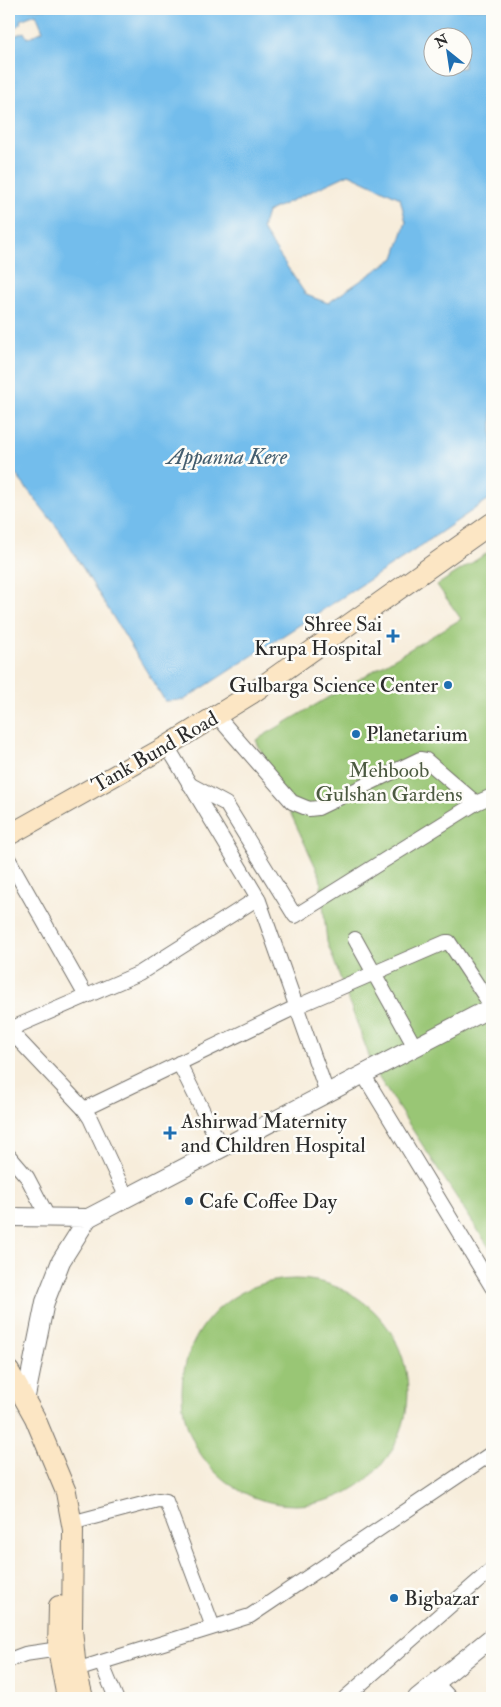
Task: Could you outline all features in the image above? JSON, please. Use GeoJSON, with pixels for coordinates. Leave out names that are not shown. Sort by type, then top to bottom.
{"type":"FeatureCollection","features":[{"type":"Feature","properties":{"kind":"main road","name":"Tank Bund Road"},"geometry":{"type":"LineString","coordinates":[[10,832],[167,746],[217,716],[251,694],[492,523]]}},
{"type":"Feature","properties":{"kind":"main road"},"geometry":{"type":"LineString","coordinates":[[9,1371],[17,1396],[53,1483],[59,1505],[63,1538],[67,1698]]}},
{"type":"Feature","properties":{"kind":"main road"},"geometry":{"type":"LineString","coordinates":[[17,1396],[46,1443],[66,1492],[71,1523],[72,1628],[66,1648],[76,1670],[83,1698]]}},
{"type":"Feature","properties":{"kind":"street"},"geometry":{"type":"LineString","coordinates":[[217,716],[292,802],[309,809],[318,808],[420,759],[426,760],[476,804]]}},
{"type":"Feature","properties":{"kind":"street"},"geometry":{"type":"LineString","coordinates":[[167,746],[258,898],[298,1006],[327,1093]]}},
{"type":"Feature","properties":{"kind":"street"},"geometry":{"type":"LineString","coordinates":[[189,784],[226,804],[295,916],[492,796]]}},
{"type":"Feature","properties":{"kind":"street"},"geometry":{"type":"LineString","coordinates":[[9,860],[86,996]]}},
{"type":"Feature","properties":{"kind":"street"},"geometry":{"type":"LineString","coordinates":[[127,1198],[84,1109],[10,1032],[140,973],[258,898]]}},
{"type":"Feature","properties":{"kind":"street"},"geometry":{"type":"LineString","coordinates":[[354,939],[375,973],[415,1047]]}},
{"type":"Feature","properties":{"kind":"street"},"geometry":{"type":"LineString","coordinates":[[9,1218],[88,1218],[492,1007],[448,941],[298,1006],[84,1109]]}},
{"type":"Feature","properties":{"kind":"street"},"geometry":{"type":"LineString","coordinates":[[179,1063],[222,1149]]}},
{"type":"Feature","properties":{"kind":"street"},"geometry":{"type":"LineString","coordinates":[[362,1074],[492,1286]]}},
{"type":"Feature","properties":{"kind":"street"},"geometry":{"type":"LineString","coordinates":[[9,1156],[27,1177],[48,1217]]}},
{"type":"Feature","properties":{"kind":"street"},"geometry":{"type":"LineString","coordinates":[[17,1396],[45,1302],[61,1261],[88,1218]]}},
{"type":"Feature","properties":{"kind":"street"},"geometry":{"type":"LineString","coordinates":[[76,1670],[250,1616],[492,1452]]}},
{"type":"Feature","properties":{"kind":"street"},"geometry":{"type":"LineString","coordinates":[[71,1523],[158,1500],[166,1501],[212,1627]]}},
{"type":"Feature","properties":{"kind":"street"},"geometry":{"type":"LineString","coordinates":[[345,1698],[492,1569]]}},
{"type":"Feature","properties":{"kind":"street"},"geometry":{"type":"LineString","coordinates":[[417,1698],[492,1637]]}},
{"type":"Feature","properties":{"kind":"street"},"geometry":{"type":"LineString","coordinates":[[9,1660],[25,1654],[66,1648]]}},
{"type":"Feature","properties":{"kind":"street"},"geometry":{"type":"LineString","coordinates":[[101,1662],[116,1698]]}},
{"type":"Feature","properties":{"kind":"street"},"geometry":{"type":"LineString","coordinates":[[435,1682],[450,1698]]}},
{"type":"Feature","properties":{"kind":"green space","name":"Mehboob Gulshan Gardens"},"geometry":{"type":"Polygon","coordinates":[[[492,550],[492,1252],[375,1072],[327,942],[320,876],[256,740],[461,619],[437,585],[492,550]]]}},
{"type":"Feature","properties":{"kind":"green space"},"geometry":{"type":"Polygon","coordinates":[[[284,1279],[306,1279],[338,1287],[348,1292],[367,1304],[383,1320],[400,1349],[406,1370],[408,1392],[406,1414],[400,1435],[383,1464],[367,1480],[338,1497],[306,1505],[284,1505],[252,1497],[242,1492],[223,1480],[207,1464],[190,1435],[182,1403],[182,1381],[190,1349],[195,1339],[207,1320],[223,1304],[252,1287],[284,1279]]]}},
{"type":"Feature","properties":{"kind":"water","name":"Appanna Kere"},"geometry":{"type":"Polygon","coordinates":[[[9,9],[492,9],[492,497],[412,552],[184,700],[165,701],[60,531],[9,466],[9,9]],[[36,14],[20,20],[21,24],[11,29],[14,36],[24,32],[27,38],[43,31],[36,14]],[[349,174],[267,212],[262,229],[306,295],[328,303],[394,258],[406,222],[400,198],[349,174]]]}},
{"type":"Feature","properties":{"kind":"place","name":"Shree Sai Krupa Hospital"},"geometry":{"type":"Point","coordinates":[393,636]}},
{"type":"Feature","properties":{"kind":"place","name":"Gulbarga Science Center"},"geometry":{"type":"Point","coordinates":[448,685]}},
{"type":"Feature","properties":{"kind":"place","name":"Planetarium"},"geometry":{"type":"Point","coordinates":[356,734]}},
{"type":"Feature","properties":{"kind":"place","name":"Ashirwad Maternity and Children Hospital"},"geometry":{"type":"Point","coordinates":[170,1133]}},
{"type":"Feature","properties":{"kind":"place","name":"Cafe Coffee Day"},"geometry":{"type":"Point","coordinates":[189,1201]}},
{"type":"Feature","properties":{"kind":"place","name":"Bigbazar"},"geometry":{"type":"Point","coordinates":[394,1598]}}]}
